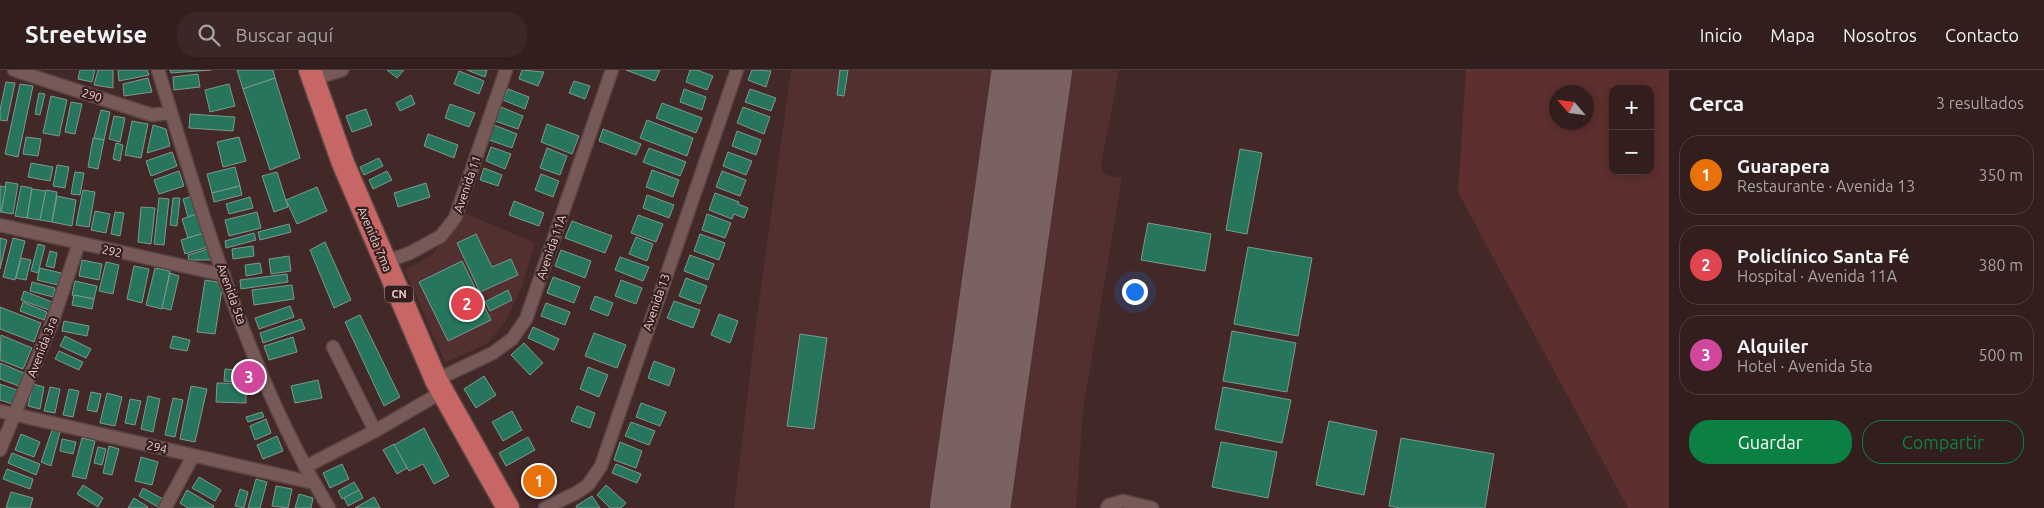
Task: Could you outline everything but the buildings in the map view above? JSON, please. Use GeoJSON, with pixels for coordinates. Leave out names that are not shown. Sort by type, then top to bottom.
{"type":"FeatureCollection","features":[{"type":"Feature","properties":{"kind":"highway","name":"Avenida 7ma"},"geometry":{"type":"LineString","coordinates":[[311,75],[343,163],[439,386],[508,508]]}},
{"type":"Feature","properties":{"kind":"street","name":"290"},"geometry":{"type":"LineString","coordinates":[[14,70],[152,115],[171,113]]}},
{"type":"Feature","properties":{"kind":"street","name":"Avenida 5ta"},"geometry":{"type":"LineString","coordinates":[[158,70],[224,275],[270,395],[305,467],[329,508]]}},
{"type":"Feature","properties":{"kind":"street"},"geometry":{"type":"LineString","coordinates":[[311,75],[342,70]]}},
{"type":"Feature","properties":{"kind":"street","name":"Avenida 11"},"geometry":{"type":"LineString","coordinates":[[385,262],[410,253],[441,236],[455,218],[506,70]]}},
{"type":"Feature","properties":{"kind":"street","name":"Avenida 11A"},"geometry":{"type":"LineString","coordinates":[[439,386],[512,340],[526,319],[612,70]]}},
{"type":"Feature","properties":{"kind":"street","name":"Avenida 13"},"geometry":{"type":"LineString","coordinates":[[545,508],[588,485],[601,466],[737,70]]}},
{"type":"Feature","properties":{"kind":"street","name":"292"},"geometry":{"type":"LineString","coordinates":[[0,225],[224,275]]}},
{"type":"Feature","properties":{"kind":"street","name":"Avenida 3ra"},"geometry":{"type":"LineString","coordinates":[[0,450],[53,320],[79,243]]}},
{"type":"Feature","properties":{"kind":"street"},"geometry":{"type":"LineString","coordinates":[[333,347],[375,431]]}},
{"type":"Feature","properties":{"kind":"street"},"geometry":{"type":"LineString","coordinates":[[305,467],[375,431],[439,386]]}},
{"type":"Feature","properties":{"kind":"street","name":"294"},"geometry":{"type":"LineString","coordinates":[[0,411],[314,483]]}},
{"type":"Feature","properties":{"kind":"street"},"geometry":{"type":"LineString","coordinates":[[165,508],[193,456]]}},
{"type":"Feature","properties":{"kind":"street"},"geometry":{"type":"LineString","coordinates":[[1107,508],[1109,505],[1123,501],[1152,508]]}},
{"type":"Feature","properties":{"kind":"shaded area"},"geometry":{"type":"Polygon","coordinates":[[[791,70],[1119,70],[1101,166],[1102,171],[1106,175],[1122,178],[1083,410],[1076,508],[734,508],[757,316],[791,70]]]}},
{"type":"Feature","properties":{"kind":"shaded area"},"geometry":{"type":"Polygon","coordinates":[[[1466,70],[1669,70],[1669,508],[1628,508],[1458,192],[1466,70]]]}},
{"type":"Feature","properties":{"kind":"shaded area"},"geometry":{"type":"Polygon","coordinates":[[[460,211],[535,243],[522,286],[506,321],[488,343],[445,363],[405,270],[433,254],[460,211]]]}},
{"type":"Feature","properties":{"kind":"runway"},"geometry":{"type":"LineString","coordinates":[[970,508],[1032,70]]}},
{"type":"Feature","properties":{"kind":"place","name":"Policlínico Santa Fé"},"geometry":{"type":"Point","coordinates":[467,304]}},
{"type":"Feature","properties":{"kind":"place","name":"Alquiler"},"geometry":{"type":"Point","coordinates":[249,377]}},
{"type":"Feature","properties":{"kind":"place","name":"Guarapera"},"geometry":{"type":"Point","coordinates":[539,481]}}]}
